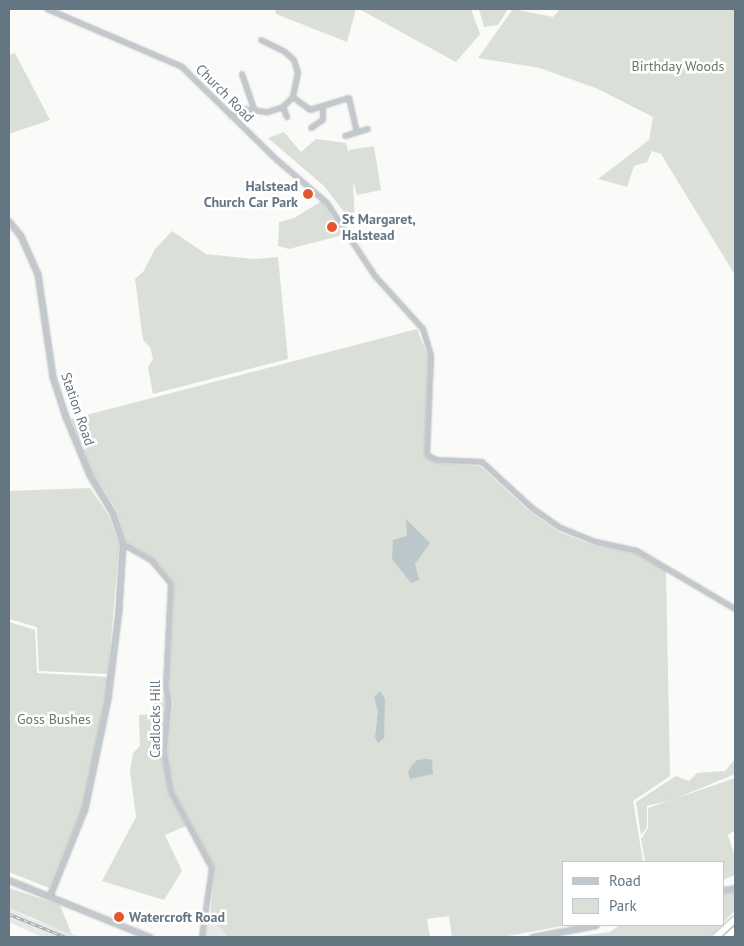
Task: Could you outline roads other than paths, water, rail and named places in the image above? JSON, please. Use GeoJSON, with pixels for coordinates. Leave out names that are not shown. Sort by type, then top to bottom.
{"type":"FeatureCollection","features":[{"type":"Feature","properties":{"kind":"highway"},"geometry":{"type":"LineString","coordinates":[[716,937],[735,919]]}},
{"type":"Feature","properties":{"kind":"highway"},"geometry":{"type":"LineString","coordinates":[[727,937],[735,930]]}},
{"type":"Feature","properties":{"kind":"street","name":"Church Road"},"geometry":{"type":"LineString","coordinates":[[47,9],[182,66],[231,116],[327,203],[351,244],[423,329],[431,356],[427,455],[436,460],[482,462],[532,508],[561,528],[596,542],[637,551],[735,609]]}},
{"type":"Feature","properties":{"kind":"street"},"geometry":{"type":"LineString","coordinates":[[231,116],[242,109],[268,112],[283,107],[293,97],[298,73],[294,60],[284,51],[261,40]]}},
{"type":"Feature","properties":{"kind":"street"},"geometry":{"type":"LineString","coordinates":[[242,74],[255,111]]}},
{"type":"Feature","properties":{"kind":"street"},"geometry":{"type":"LineString","coordinates":[[293,97],[304,108],[323,107]]}},
{"type":"Feature","properties":{"kind":"street"},"geometry":{"type":"LineString","coordinates":[[311,128],[323,120],[323,107],[326,103],[349,98],[357,132]]}},
{"type":"Feature","properties":{"kind":"street"},"geometry":{"type":"LineString","coordinates":[[283,107],[287,117]]}},
{"type":"Feature","properties":{"kind":"street"},"geometry":{"type":"LineString","coordinates":[[345,136],[368,129]]}},
{"type":"Feature","properties":{"kind":"street","name":"Station Road"},"geometry":{"type":"LineString","coordinates":[[9,221],[21,236],[38,274],[53,378],[66,417],[90,475],[113,513],[123,544]]}},
{"type":"Feature","properties":{"kind":"street"},"geometry":{"type":"LineString","coordinates":[[50,896],[85,809],[91,782],[109,693],[119,610],[123,544]]}},
{"type":"Feature","properties":{"kind":"street","name":"Cadlocks Hill"},"geometry":{"type":"LineString","coordinates":[[123,544],[152,561],[171,584],[166,688],[169,703],[164,752],[171,792],[212,868],[202,937]]}},
{"type":"Feature","properties":{"kind":"street"},"geometry":{"type":"LineString","coordinates":[[9,880],[150,937]]}},
{"type":"Feature","properties":{"kind":"street"},"geometry":{"type":"LineString","coordinates":[[532,937],[591,926]]}},
{"type":"Feature","properties":{"kind":"railway"},"geometry":{"type":"LineString","coordinates":[[9,914],[66,937]]}},
{"type":"Feature","properties":{"kind":"place","name":"Halstead Church Car Park"},"geometry":{"type":"Point","coordinates":[308,194]}},
{"type":"Feature","properties":{"kind":"place","name":"St Margaret, Halstead"},"geometry":{"type":"Point","coordinates":[332,227]}},
{"type":"Feature","properties":{"kind":"place","name":"Watercroft Road"},"geometry":{"type":"Point","coordinates":[119,917]}},
{"type":"Feature","properties":{"kind":"park label","name":"Birthday Woods"},"geometry":{"type":"Point","coordinates":[678,66]}},
{"type":"Feature","properties":{"kind":"park label","name":"Goss Bushes"},"geometry":{"type":"Point","coordinates":[54,719]}}]}
